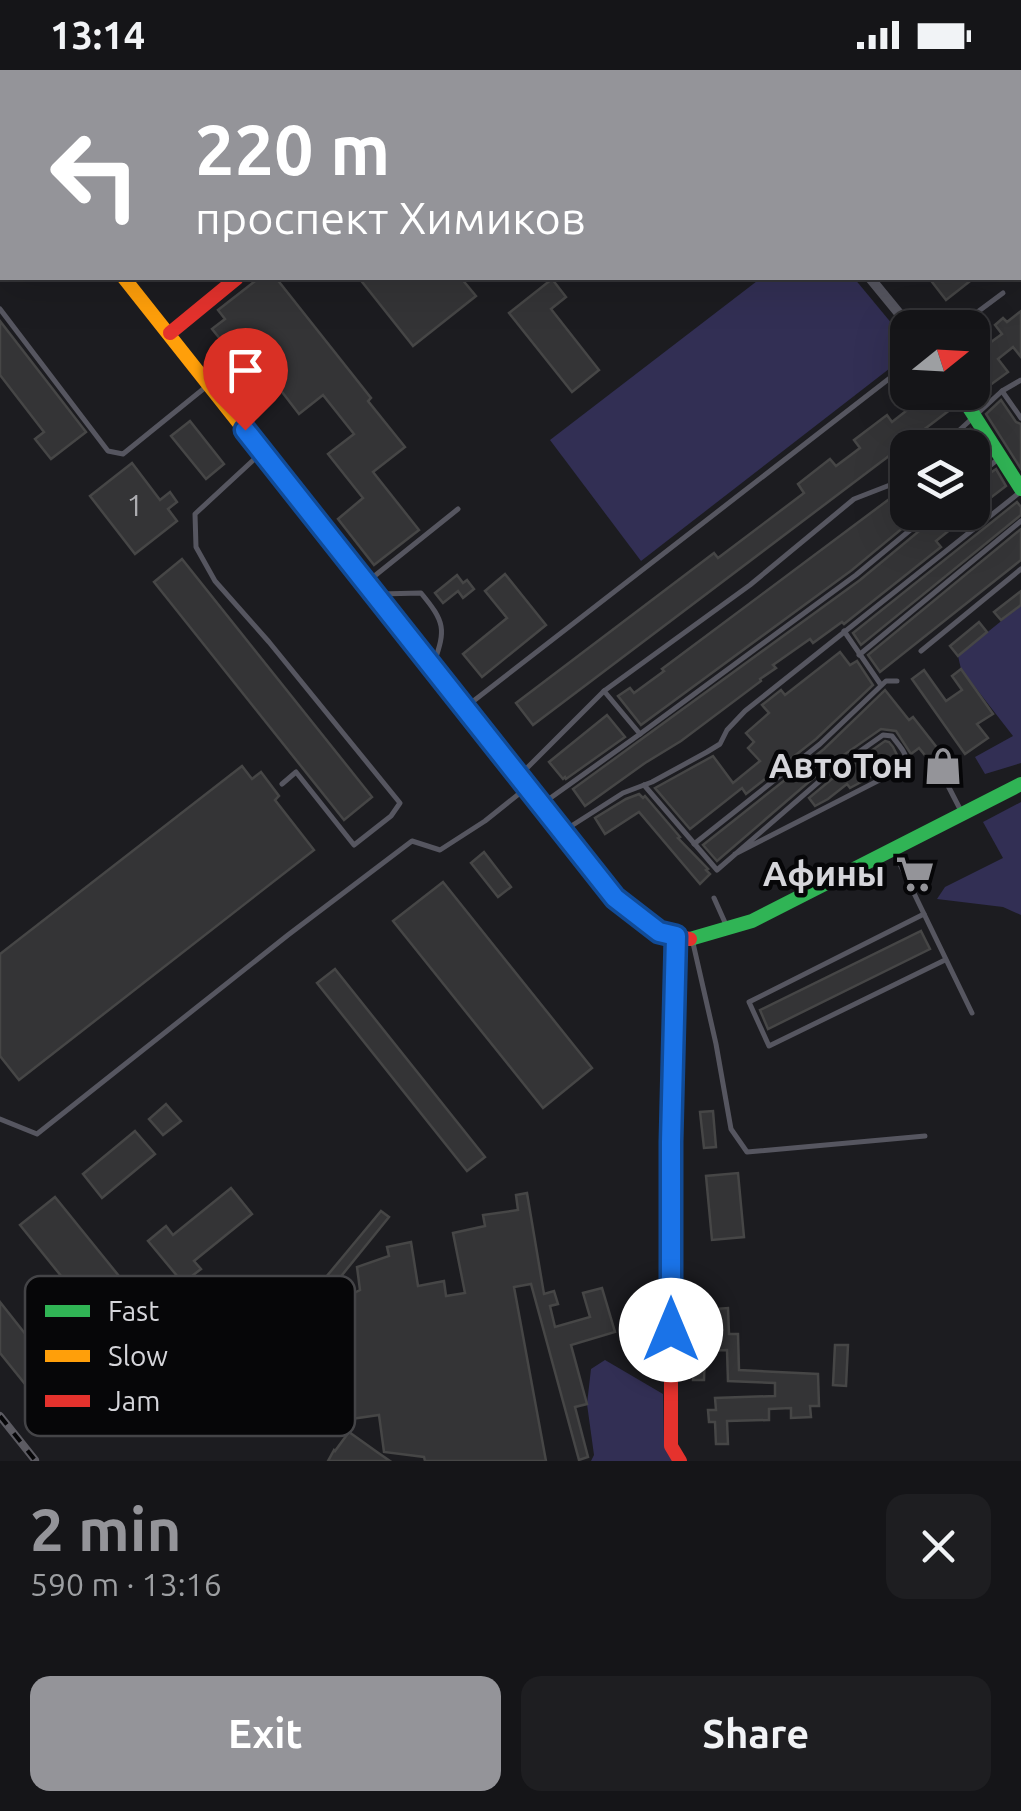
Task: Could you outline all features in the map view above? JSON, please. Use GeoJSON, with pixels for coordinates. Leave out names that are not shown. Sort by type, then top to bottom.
{"type":"FeatureCollection","features":[{"type":"Feature","properties":{"kind":"main road"},"geometry":{"type":"LineString","coordinates":[[126,280],[615,898],[659,932],[692,940],[752,921],[1021,784]]}},
{"type":"Feature","properties":{"kind":"main road"},"geometry":{"type":"LineString","coordinates":[[170,334],[236,280]]}},
{"type":"Feature","properties":{"kind":"main road"},"geometry":{"type":"LineString","coordinates":[[971,410],[1021,490]]}},
{"type":"Feature","properties":{"kind":"main road"},"geometry":{"type":"LineString","coordinates":[[676,936],[671,1446],[680,1461]]}},
{"type":"Feature","properties":{"kind":"street"},"geometry":{"type":"LineString","coordinates":[[872,280],[896,310]]}},
{"type":"Feature","properties":{"kind":"lane"},"geometry":{"type":"LineString","coordinates":[[980,310],[1003,293]]}},
{"type":"Feature","properties":{"kind":"lane"},"geometry":{"type":"LineString","coordinates":[[0,309],[108,451],[122,454],[209,384]]}},
{"type":"Feature","properties":{"kind":"lane"},"geometry":{"type":"LineString","coordinates":[[466,707],[890,378]]}},
{"type":"Feature","properties":{"kind":"lane"},"geometry":{"type":"LineString","coordinates":[[958,430],[1002,391],[1021,380]]}},
{"type":"Feature","properties":{"kind":"lane"},"geometry":{"type":"LineString","coordinates":[[1002,391],[1021,418]]}},
{"type":"Feature","properties":{"kind":"lane"},"geometry":{"type":"LineString","coordinates":[[262,452],[195,514],[196,547],[215,581],[400,803],[391,816],[354,845],[296,772],[282,784]]}},
{"type":"Feature","properties":{"kind":"lane"},"geometry":{"type":"LineString","coordinates":[[990,465],[999,458]]}},
{"type":"Feature","properties":{"kind":"lane"},"geometry":{"type":"LineString","coordinates":[[0,1118],[37,1134],[412,841],[440,850],[484,822],[604,690],[750,585],[854,499],[890,485]]}},
{"type":"Feature","properties":{"kind":"lane"},"geometry":{"type":"LineString","coordinates":[[563,832],[623,793],[720,744],[727,730],[746,711],[1021,490]]}},
{"type":"Feature","properties":{"kind":"lane"},"geometry":{"type":"LineString","coordinates":[[371,588],[458,509]]}},
{"type":"Feature","properties":{"kind":"lane"},"geometry":{"type":"LineString","coordinates":[[859,655],[1021,521]]}},
{"type":"Feature","properties":{"kind":"lane"},"geometry":{"type":"LineString","coordinates":[[541,805],[856,574],[910,530]]}},
{"type":"Feature","properties":{"kind":"lane"},"geometry":{"type":"LineString","coordinates":[[921,652],[1021,569]]}},
{"type":"Feature","properties":{"kind":"lane"},"geometry":{"type":"LineString","coordinates":[[371,588],[420,593],[431,605],[441,623],[442,638],[433,666]]}},
{"type":"Feature","properties":{"kind":"lane"},"geometry":{"type":"LineString","coordinates":[[844,632],[881,685]]}},
{"type":"Feature","properties":{"kind":"lane"},"geometry":{"type":"LineString","coordinates":[[694,844],[820,744],[881,685],[897,681]]}},
{"type":"Feature","properties":{"kind":"lane"},"geometry":{"type":"LineString","coordinates":[[604,690],[640,734]]}},
{"type":"Feature","properties":{"kind":"lane"},"geometry":{"type":"LineString","coordinates":[[644,785],[717,870],[735,854],[829,773],[884,735],[892,736],[906,755],[905,767],[735,854]]}},
{"type":"Feature","properties":{"kind":"lane"},"geometry":{"type":"LineString","coordinates":[[942,774],[962,814]]}},
{"type":"Feature","properties":{"kind":"lane"},"geometry":{"type":"LineString","coordinates":[[892,850],[972,1013]]}},
{"type":"Feature","properties":{"kind":"lane"},"geometry":{"type":"LineString","coordinates":[[714,898],[728,929]]}},
{"type":"Feature","properties":{"kind":"lane"},"geometry":{"type":"LineString","coordinates":[[924,914],[748,1002],[768,1046],[944,960]]}},
{"type":"Feature","properties":{"kind":"lane"},"geometry":{"type":"LineString","coordinates":[[692,940],[731,1129],[747,1152],[924,1136]]}},
{"type":"Feature","properties":{"kind":"shaded area"},"geometry":{"type":"Polygon","coordinates":[[[758,280],[856,280],[890,321],[890,368],[641,561],[550,440],[758,280]]]}},
{"type":"Feature","properties":{"kind":"shaded area"},"geometry":{"type":"Polygon","coordinates":[[[1021,605],[1021,763],[985,774],[975,757],[1013,736],[961,669],[958,656],[1021,605]]]}},
{"type":"Feature","properties":{"kind":"shaded area"},"geometry":{"type":"Polygon","coordinates":[[[1021,802],[1021,915],[1003,907],[937,899],[945,887],[1003,858],[983,822],[1021,802]]]}},
{"type":"Feature","properties":{"kind":"shaded area"},"geometry":{"type":"Polygon","coordinates":[[[605,1360],[663,1394],[664,1441],[674,1461],[591,1461],[594,1455],[587,1404],[591,1369],[605,1360]]]}},
{"type":"Feature","properties":{"kind":"building"},"geometry":{"type":"Polygon","coordinates":[[[256,280],[278,280],[405,447],[373,472],[419,530],[374,565],[338,519],[363,498],[328,454],[354,434],[323,395],[299,414],[259,362],[247,372],[212,329],[225,319],[218,310],[256,280]]]}},
{"type":"Feature","properties":{"kind":"building"},"geometry":{"type":"Polygon","coordinates":[[[361,280],[463,280],[476,296],[413,346],[361,280]]]}},
{"type":"Feature","properties":{"kind":"building"},"geometry":{"type":"Polygon","coordinates":[[[553,280],[566,297],[551,309],[599,370],[572,392],[509,313],[553,280]]]}},
{"type":"Feature","properties":{"kind":"building"},"geometry":{"type":"Polygon","coordinates":[[[931,280],[971,280],[946,300],[931,280]]]}},
{"type":"Feature","properties":{"kind":"building"},"geometry":{"type":"Polygon","coordinates":[[[1021,311],[1021,357],[1013,347],[998,359],[1008,372],[990,385],[990,343],[1002,334],[995,325],[1003,318],[1007,322],[1021,311]]]}},
{"type":"Feature","properties":{"kind":"building"},"geometry":{"type":"Polygon","coordinates":[[[0,321],[86,432],[51,459],[35,439],[44,432],[0,375],[0,321]]]}},
{"type":"Feature","properties":{"kind":"building"},"geometry":{"type":"Polygon","coordinates":[[[1001,400],[1021,424],[1021,469],[986,414],[1001,400]]]}},
{"type":"Feature","properties":{"kind":"building"},"geometry":{"type":"Polygon","coordinates":[[[950,410],[923,430],[890,430],[890,455],[533,725],[516,703],[714,553],[718,558],[804,493],[798,484],[830,459],[836,466],[860,448],[854,440],[887,415],[892,422],[906,411],[950,410]]]}},
{"type":"Feature","properties":{"kind":"building"},"geometry":{"type":"Polygon","coordinates":[[[190,421],[224,464],[206,479],[171,436],[190,421]]]}},
{"type":"Feature","properties":{"kind":"building"},"geometry":{"type":"Polygon","coordinates":[[[132,463],[160,500],[170,492],[177,502],[168,509],[177,521],[135,554],[90,496],[132,463]]]}},
{"type":"Feature","properties":{"kind":"building"},"geometry":{"type":"Polygon","coordinates":[[[996,469],[1006,486],[990,498],[990,473],[996,469]]]}},
{"type":"Feature","properties":{"kind":"building"},"geometry":{"type":"Polygon","coordinates":[[[890,498],[890,530],[900,530],[641,725],[618,696],[630,688],[634,693],[890,498]]]}},
{"type":"Feature","properties":{"kind":"building"},"geometry":{"type":"Polygon","coordinates":[[[1017,502],[1021,507],[1021,515],[861,645],[853,633],[982,530],[990,530],[990,524],[1017,502]]]}},
{"type":"Feature","properties":{"kind":"building"},"geometry":{"type":"Polygon","coordinates":[[[1021,529],[1021,560],[880,672],[868,655],[1021,529]]]}},
{"type":"Feature","properties":{"kind":"building"},"geometry":{"type":"Polygon","coordinates":[[[920,530],[950,530],[936,541],[941,547],[844,624],[813,643],[810,639],[773,665],[776,668],[761,681],[681,741],[585,806],[573,789],[860,580],[920,530]]]}},
{"type":"Feature","properties":{"kind":"building"},"geometry":{"type":"Polygon","coordinates":[[[182,559],[372,797],[344,820],[154,582],[182,559]]]}},
{"type":"Feature","properties":{"kind":"building"},"geometry":{"type":"Polygon","coordinates":[[[505,574],[546,625],[482,677],[463,654],[507,618],[485,591],[505,574]]]}},
{"type":"Feature","properties":{"kind":"building"},"geometry":{"type":"Polygon","coordinates":[[[457,575],[474,589],[463,598],[458,591],[443,603],[435,593],[457,575]]]}},
{"type":"Feature","properties":{"kind":"building"},"geometry":{"type":"Polygon","coordinates":[[[1021,591],[1021,605],[1001,620],[994,612],[1021,591]]]}},
{"type":"Feature","properties":{"kind":"building"},"geometry":{"type":"Polygon","coordinates":[[[979,622],[987,632],[958,656],[950,646],[979,622]]]}},
{"type":"Feature","properties":{"kind":"building"},"geometry":{"type":"Polygon","coordinates":[[[840,652],[850,665],[857,661],[873,685],[816,739],[746,794],[742,788],[690,829],[655,788],[713,756],[733,783],[760,761],[748,748],[754,742],[746,733],[769,713],[762,705],[781,690],[785,695],[840,652]]]}},
{"type":"Feature","properties":{"kind":"building"},"geometry":{"type":"Polygon","coordinates":[[[961,669],[993,714],[977,724],[988,738],[965,754],[912,679],[924,670],[946,701],[962,690],[952,676],[961,669]]]}},
{"type":"Feature","properties":{"kind":"building"},"geometry":{"type":"Polygon","coordinates":[[[885,690],[909,720],[913,717],[949,763],[937,770],[919,748],[911,754],[896,731],[881,729],[825,768],[717,861],[703,845],[824,749],[885,690]]]}},
{"type":"Feature","properties":{"kind":"building"},"geometry":{"type":"Polygon","coordinates":[[[607,715],[625,737],[563,779],[549,762],[607,715]]]}},
{"type":"Feature","properties":{"kind":"building"},"geometry":{"type":"Polygon","coordinates":[[[885,741],[900,761],[850,788],[847,784],[815,806],[809,798],[885,741]]]}},
{"type":"Feature","properties":{"kind":"building"},"geometry":{"type":"Polygon","coordinates":[[[242,766],[252,779],[261,772],[279,796],[275,800],[314,850],[19,1080],[0,1056],[0,954],[242,766]]]}},
{"type":"Feature","properties":{"kind":"building"},"geometry":{"type":"Polygon","coordinates":[[[639,794],[645,796],[708,869],[710,874],[700,884],[639,812],[605,834],[595,818],[639,794]]]}},
{"type":"Feature","properties":{"kind":"building"},"geometry":{"type":"Polygon","coordinates":[[[484,852],[511,887],[498,897],[471,863],[484,852]]]}},
{"type":"Feature","properties":{"kind":"building"},"geometry":{"type":"Polygon","coordinates":[[[443,882],[592,1068],[543,1108],[393,921],[443,882]]]}},
{"type":"Feature","properties":{"kind":"building"},"geometry":{"type":"Polygon","coordinates":[[[921,931],[930,949],[768,1029],[760,1010],[921,931]]]}},
{"type":"Feature","properties":{"kind":"building"},"geometry":{"type":"Polygon","coordinates":[[[335,969],[485,1157],[467,1171],[317,983],[335,969]]]}},
{"type":"Feature","properties":{"kind":"building"},"geometry":{"type":"Polygon","coordinates":[[[166,1104],[181,1121],[163,1135],[149,1119],[166,1104]]]}},
{"type":"Feature","properties":{"kind":"building"},"geometry":{"type":"Polygon","coordinates":[[[713,1111],[716,1147],[704,1148],[700,1112],[713,1111]]]}},
{"type":"Feature","properties":{"kind":"building"},"geometry":{"type":"Polygon","coordinates":[[[135,1131],[155,1154],[102,1198],[83,1174],[135,1131]]]}},
{"type":"Feature","properties":{"kind":"building"},"geometry":{"type":"Polygon","coordinates":[[[738,1173],[744,1237],[712,1240],[706,1176],[738,1173]]]}},
{"type":"Feature","properties":{"kind":"building"},"geometry":{"type":"Polygon","coordinates":[[[231,1188],[252,1214],[194,1261],[201,1269],[192,1276],[177,1276],[148,1241],[166,1226],[173,1235],[231,1188]]]}},
{"type":"Feature","properties":{"kind":"building"},"geometry":{"type":"Polygon","coordinates":[[[527,1193],[544,1294],[554,1291],[558,1304],[550,1306],[555,1327],[590,1317],[583,1293],[602,1288],[615,1332],[571,1345],[587,1404],[575,1407],[588,1457],[579,1460],[531,1284],[514,1287],[546,1461],[425,1461],[424,1457],[384,1452],[379,1415],[355,1418],[355,1292],[360,1290],[357,1267],[389,1256],[387,1247],[411,1242],[418,1286],[444,1281],[446,1296],[465,1293],[453,1233],[485,1226],[483,1215],[518,1210],[516,1195],[527,1193]]]}},
{"type":"Feature","properties":{"kind":"building"},"geometry":{"type":"Polygon","coordinates":[[[55,1197],[119,1276],[61,1276],[20,1225],[55,1197]]]}},
{"type":"Feature","properties":{"kind":"building"},"geometry":{"type":"Polygon","coordinates":[[[381,1211],[389,1217],[341,1276],[327,1276],[381,1211]]]}},
{"type":"Feature","properties":{"kind":"building"},"geometry":{"type":"Polygon","coordinates":[[[0,1302],[25,1334],[25,1384],[0,1353],[0,1302]]]}},
{"type":"Feature","properties":{"kind":"building"},"geometry":{"type":"Polygon","coordinates":[[[728,1308],[729,1334],[738,1334],[739,1370],[818,1374],[819,1406],[810,1406],[811,1417],[791,1418],[791,1408],[769,1409],[769,1420],[727,1421],[728,1444],[716,1444],[715,1422],[709,1422],[708,1410],[716,1410],[715,1398],[775,1396],[775,1383],[728,1381],[727,1350],[705,1351],[704,1380],[693,1380],[695,1323],[717,1324],[716,1309],[728,1308]]]}},
{"type":"Feature","properties":{"kind":"building"},"geometry":{"type":"Polygon","coordinates":[[[835,1345],[848,1345],[846,1386],[833,1385],[835,1345]]]}},
{"type":"Feature","properties":{"kind":"building"},"geometry":{"type":"Polygon","coordinates":[[[346,1436],[355,1436],[390,1461],[328,1461],[346,1436]]]}},
{"type":"Feature","properties":{"kind":"railway"},"geometry":{"type":"LineString","coordinates":[[0,1416],[35,1460]]}},
{"type":"Feature","properties":{"kind":"traffic: fast"},"geometry":{"type":"LineString","coordinates":[[971,410],[1021,489]]}},
{"type":"Feature","properties":{"kind":"traffic: fast"},"geometry":{"type":"LineString","coordinates":[[690,939],[752,921],[1021,784]]}},
{"type":"Feature","properties":{"kind":"traffic: slow"},"geometry":{"type":"LineString","coordinates":[[126,280],[412,642]]}},
{"type":"Feature","properties":{"kind":"traffic: jam"},"geometry":{"type":"LineString","coordinates":[[170,333],[235,280]]}},
{"type":"Feature","properties":{"kind":"traffic: jam"},"geometry":{"type":"LineString","coordinates":[[412,642],[615,898],[659,932],[690,939]]}},
{"type":"Feature","properties":{"kind":"traffic: jam"},"geometry":{"type":"LineString","coordinates":[[676,936],[671,1446],[680,1461]]}},
{"type":"Feature","properties":{"kind":"place","name":"АвтоТон"},"geometry":{"type":"Point","coordinates":[943,766]}},
{"type":"Feature","properties":{"kind":"place","name":"Афины"},"geometry":{"type":"Point","coordinates":[915,874]}},
{"type":"Feature","properties":{"kind":"route"},"geometry":{"type":"LineString","coordinates":[[245,430],[615,898],[659,932],[676,936],[671,1330]]}}]}
